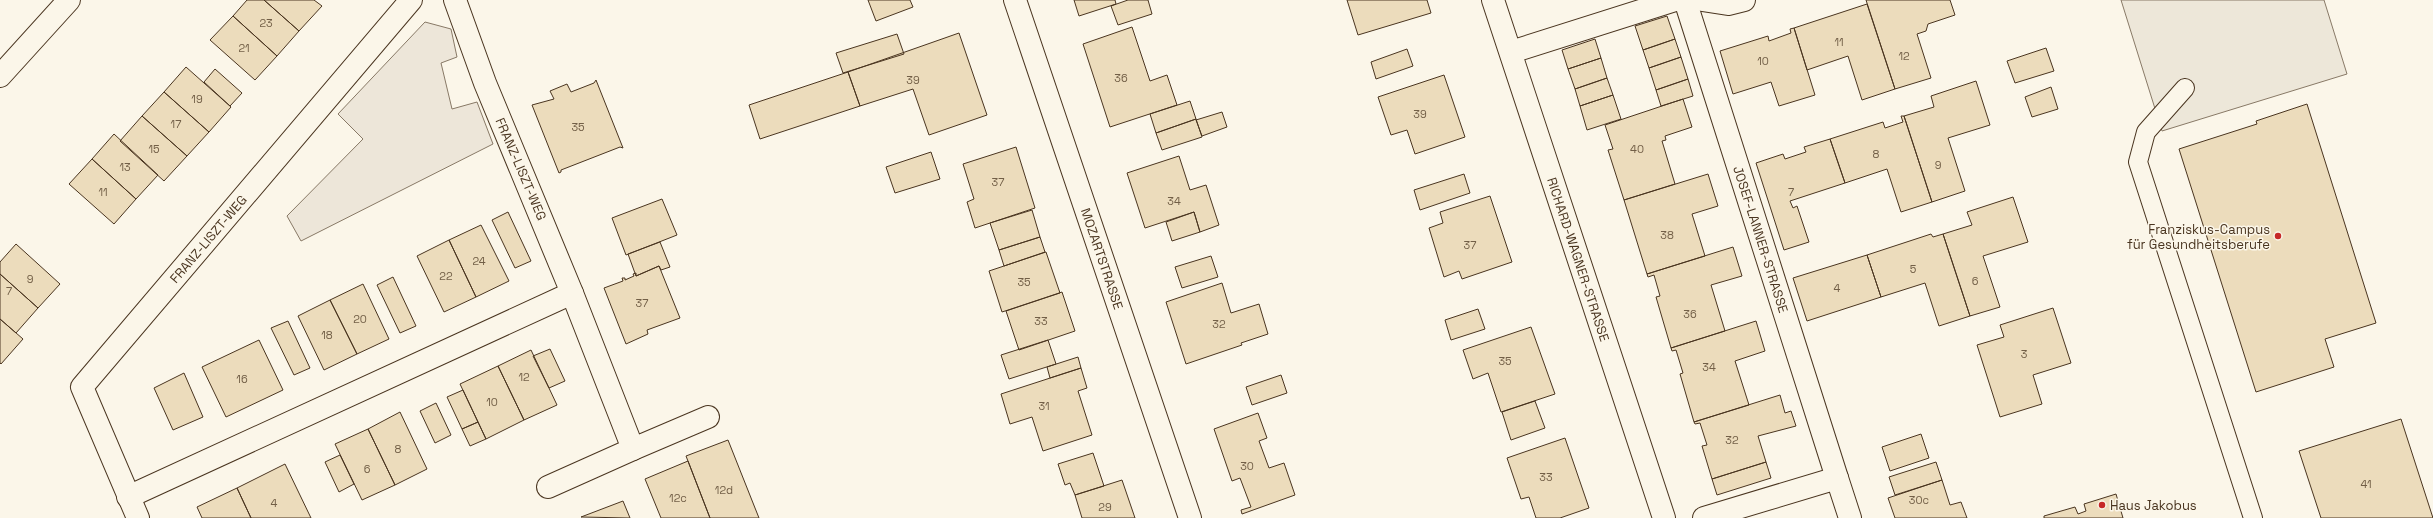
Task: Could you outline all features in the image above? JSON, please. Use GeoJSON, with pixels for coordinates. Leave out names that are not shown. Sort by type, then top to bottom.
{"type":"FeatureCollection","features":[{"type":"Feature","properties":{"kind":"street"},"geometry":{"type":"LineString","coordinates":[[0,76],[68,0]]}},
{"type":"Feature","properties":{"kind":"street","name":"FRANZ-LISZT-WEG"},"geometry":{"type":"LineString","coordinates":[[138,518],[82,387],[411,0]]}},
{"type":"Feature","properties":{"kind":"street","name":"FRANZ-LISZT-WEG"},"geometry":{"type":"LineString","coordinates":[[455,0],[485,83],[572,293],[633,449]]}},
{"type":"Feature","properties":{"kind":"street","name":"MOZARTSTRASSE"},"geometry":{"type":"LineString","coordinates":[[1015,0],[1190,518]]}},
{"type":"Feature","properties":{"kind":"street","name":"RICHARD-WAGNER-STRASSE"},"geometry":{"type":"LineString","coordinates":[[1493,0],[1664,518]]}},
{"type":"Feature","properties":{"kind":"street"},"geometry":{"type":"LineString","coordinates":[[1511,52],[1675,0]]}},
{"type":"Feature","properties":{"kind":"street","name":"JOSEF-LANNER-STRASSE"},"geometry":{"type":"LineString","coordinates":[[1685,0],[1837,478]]}},
{"type":"Feature","properties":{"kind":"street"},"geometry":{"type":"LineString","coordinates":[[1702,0],[1728,4],[1744,0]]}},
{"type":"Feature","properties":{"kind":"street"},"geometry":{"type":"LineString","coordinates":[[128,497],[572,293]]}},
{"type":"Feature","properties":{"kind":"street"},"geometry":{"type":"LineString","coordinates":[[548,487],[708,416]]}},
{"type":"Feature","properties":{"kind":"street"},"geometry":{"type":"LineString","coordinates":[[1704,518],[1837,478],[1850,518]]}},
{"type":"Feature","properties":{"kind":"lane"},"geometry":{"type":"LineString","coordinates":[[2185,88],[2146,132],[2138,162],[2253,518]]}},
{"type":"Feature","properties":{"kind":"shaded area"},"geometry":{"type":"Polygon","coordinates":[[[2121,0],[2324,0],[2347,74],[2162,131],[2121,0]]]}},
{"type":"Feature","properties":{"kind":"shaded area"},"geometry":{"type":"Polygon","coordinates":[[[425,22],[451,29],[457,57],[441,63],[452,109],[477,102],[493,144],[301,241],[287,216],[363,139],[338,114],[425,22]]]}},
{"type":"Feature","properties":{"kind":"building"},"geometry":{"type":"Polygon","coordinates":[[[247,0],[264,0],[299,31],[277,56],[233,16],[247,0]]]}},
{"type":"Feature","properties":{"kind":"building"},"geometry":{"type":"Polygon","coordinates":[[[264,0],[314,0],[322,6],[299,31],[264,0]]]}},
{"type":"Feature","properties":{"kind":"building"},"geometry":{"type":"Polygon","coordinates":[[[868,0],[910,0],[913,7],[876,21],[868,0]]]}},
{"type":"Feature","properties":{"kind":"building"},"geometry":{"type":"Polygon","coordinates":[[[1074,0],[1115,0],[1116,4],[1079,16],[1074,0]]]}},
{"type":"Feature","properties":{"kind":"building"},"geometry":{"type":"Polygon","coordinates":[[[1128,0],[1148,0],[1152,14],[1118,25],[1111,6],[1128,0]]]}},
{"type":"Feature","properties":{"kind":"building"},"geometry":{"type":"Polygon","coordinates":[[[1347,0],[1427,0],[1431,13],[1358,35],[1347,0]]]}},
{"type":"Feature","properties":{"kind":"building"},"geometry":{"type":"Polygon","coordinates":[[[1866,0],[1950,0],[1955,15],[1928,24],[1926,31],[1917,34],[1931,78],[1895,89],[1866,0]]]}},
{"type":"Feature","properties":{"kind":"building"},"geometry":{"type":"Polygon","coordinates":[[[1867,4],[1895,89],[1862,100],[1848,56],[1807,70],[1794,28],[1867,4]]]}},
{"type":"Feature","properties":{"kind":"building"},"geometry":{"type":"Polygon","coordinates":[[[233,16],[277,56],[255,80],[210,40],[233,16]]]}},
{"type":"Feature","properties":{"kind":"building"},"geometry":{"type":"Polygon","coordinates":[[[1667,16],[1675,39],[1643,50],[1635,26],[1667,16]]]}},
{"type":"Feature","properties":{"kind":"building"},"geometry":{"type":"Polygon","coordinates":[[[1132,27],[1150,81],[1167,75],[1177,105],[1110,127],[1083,44],[1132,27]]]}},
{"type":"Feature","properties":{"kind":"building"},"geometry":{"type":"Polygon","coordinates":[[[1794,28],[1815,95],[1779,106],[1771,82],[1733,94],[1720,51],[1768,36],[1769,41],[1791,33],[1790,29],[1794,28]]]}},
{"type":"Feature","properties":{"kind":"building"},"geometry":{"type":"Polygon","coordinates":[[[959,33],[987,115],[929,135],[913,89],[860,106],[848,72],[959,33]]]}},
{"type":"Feature","properties":{"kind":"building"},"geometry":{"type":"Polygon","coordinates":[[[897,34],[904,54],[843,73],[836,53],[897,34]]]}},
{"type":"Feature","properties":{"kind":"building"},"geometry":{"type":"Polygon","coordinates":[[[1595,39],[1601,58],[1568,69],[1562,50],[1595,39]]]}},
{"type":"Feature","properties":{"kind":"building"},"geometry":{"type":"Polygon","coordinates":[[[1675,39],[1681,57],[1649,68],[1643,50],[1675,39]]]}},
{"type":"Feature","properties":{"kind":"building"},"geometry":{"type":"Polygon","coordinates":[[[2046,48],[2054,71],[2015,83],[2007,61],[2046,48]]]}},
{"type":"Feature","properties":{"kind":"building"},"geometry":{"type":"Polygon","coordinates":[[[1407,49],[1413,66],[1376,79],[1371,62],[1407,49]]]}},
{"type":"Feature","properties":{"kind":"building"},"geometry":{"type":"Polygon","coordinates":[[[1681,57],[1688,79],[1656,90],[1649,68],[1681,57]]]}},
{"type":"Feature","properties":{"kind":"building"},"geometry":{"type":"Polygon","coordinates":[[[1601,58],[1607,78],[1575,89],[1568,69],[1601,58]]]}},
{"type":"Feature","properties":{"kind":"building"},"geometry":{"type":"Polygon","coordinates":[[[186,67],[231,107],[209,132],[164,92],[186,67]]]}},
{"type":"Feature","properties":{"kind":"building"},"geometry":{"type":"Polygon","coordinates":[[[215,69],[242,93],[230,106],[204,82],[215,69]]]}},
{"type":"Feature","properties":{"kind":"building"},"geometry":{"type":"Polygon","coordinates":[[[848,72],[860,106],[760,139],[749,105],[848,72]]]}},
{"type":"Feature","properties":{"kind":"building"},"geometry":{"type":"Polygon","coordinates":[[[1444,75],[1465,137],[1415,154],[1407,130],[1391,135],[1378,97],[1444,75]]]}},
{"type":"Feature","properties":{"kind":"building"},"geometry":{"type":"Polygon","coordinates":[[[1607,78],[1613,95],[1580,106],[1575,89],[1607,78]]]}},
{"type":"Feature","properties":{"kind":"building"},"geometry":{"type":"Polygon","coordinates":[[[1688,79],[1693,96],[1661,106],[1656,90],[1688,79]]]}},
{"type":"Feature","properties":{"kind":"building"},"geometry":{"type":"Polygon","coordinates":[[[596,80],[623,148],[620,147],[561,170],[559,173],[532,105],[554,99],[550,91],[567,84],[571,92],[594,83],[596,80]]]}},
{"type":"Feature","properties":{"kind":"building"},"geometry":{"type":"Polygon","coordinates":[[[1976,81],[1990,125],[1948,138],[1965,191],[1932,202],[1904,116],[1934,107],[1931,96],[1976,81]]]}},
{"type":"Feature","properties":{"kind":"building"},"geometry":{"type":"Polygon","coordinates":[[[2051,87],[2058,109],[2032,117],[2025,97],[2051,87]]]}},
{"type":"Feature","properties":{"kind":"building"},"geometry":{"type":"Polygon","coordinates":[[[164,92],[209,132],[187,156],[142,116],[164,92]]]}},
{"type":"Feature","properties":{"kind":"building"},"geometry":{"type":"Polygon","coordinates":[[[1613,95],[1621,119],[1587,130],[1580,106],[1613,95]]]}},
{"type":"Feature","properties":{"kind":"building"},"geometry":{"type":"Polygon","coordinates":[[[1683,99],[1692,127],[1665,136],[1666,140],[1662,141],[1675,184],[1624,200],[1608,150],[1613,149],[1605,125],[1683,99]]]}},
{"type":"Feature","properties":{"kind":"building"},"geometry":{"type":"Polygon","coordinates":[[[1190,101],[1196,119],[1156,133],[1150,114],[1190,101]]]}},
{"type":"Feature","properties":{"kind":"building","name":"Franziskus-Campus für Gesundheitsberufe"},"geometry":{"type":"Polygon","coordinates":[[[2307,104],[2376,323],[2325,339],[2334,367],[2256,392],[2179,149],[2257,124],[2256,121],[2307,104]]]}},
{"type":"Feature","properties":{"kind":"building"},"geometry":{"type":"Polygon","coordinates":[[[1222,112],[1227,127],[1202,136],[1196,120],[1222,112]]]}},
{"type":"Feature","properties":{"kind":"building"},"geometry":{"type":"Polygon","coordinates":[[[142,116],[187,156],[164,181],[120,141],[142,116]]]}},
{"type":"Feature","properties":{"kind":"building"},"geometry":{"type":"Polygon","coordinates":[[[1901,116],[1904,116],[1932,202],[1901,212],[1887,169],[1845,183],[1830,139],[1883,122],[1885,128],[1903,122],[1901,116]]]}},
{"type":"Feature","properties":{"kind":"building"},"geometry":{"type":"Polygon","coordinates":[[[1196,119],[1202,137],[1162,150],[1156,133],[1196,119]]]}},
{"type":"Feature","properties":{"kind":"building"},"geometry":{"type":"Polygon","coordinates":[[[114,134],[158,175],[136,199],[92,159],[114,134]]]}},
{"type":"Feature","properties":{"kind":"building"},"geometry":{"type":"Polygon","coordinates":[[[1830,139],[1845,183],[1790,201],[1793,208],[1797,206],[1809,242],[1784,250],[1756,163],[1783,154],[1785,159],[1806,152],[1804,147],[1830,139]]]}},
{"type":"Feature","properties":{"kind":"building"},"geometry":{"type":"Polygon","coordinates":[[[1016,147],[1035,208],[975,228],[967,202],[974,199],[963,164],[1016,147]]]}},
{"type":"Feature","properties":{"kind":"building"},"geometry":{"type":"Polygon","coordinates":[[[931,152],[940,179],[895,193],[886,167],[931,152]]]}},
{"type":"Feature","properties":{"kind":"building"},"geometry":{"type":"Polygon","coordinates":[[[1179,156],[1190,190],[1206,185],[1219,225],[1200,232],[1194,212],[1145,228],[1127,173],[1179,156]]]}},
{"type":"Feature","properties":{"kind":"building"},"geometry":{"type":"Polygon","coordinates":[[[92,159],[136,199],[114,224],[69,184],[92,159]]]}},
{"type":"Feature","properties":{"kind":"building"},"geometry":{"type":"Polygon","coordinates":[[[1464,174],[1470,193],[1420,210],[1414,190],[1464,174]]]}},
{"type":"Feature","properties":{"kind":"building"},"geometry":{"type":"Polygon","coordinates":[[[1708,174],[1718,206],[1692,214],[1705,256],[1647,274],[1624,200],[1708,174]]]}},
{"type":"Feature","properties":{"kind":"building"},"geometry":{"type":"Polygon","coordinates":[[[1490,196],[1512,262],[1462,279],[1459,271],[1444,277],[1429,228],[1443,223],[1440,212],[1490,196]]]}},
{"type":"Feature","properties":{"kind":"building"},"geometry":{"type":"Polygon","coordinates":[[[2013,197],[2028,242],[1983,256],[2000,307],[1970,316],[1943,234],[1972,225],[1967,212],[2013,197]]]}},
{"type":"Feature","properties":{"kind":"building"},"geometry":{"type":"Polygon","coordinates":[[[662,199],[677,235],[626,255],[612,218],[662,199]]]}},
{"type":"Feature","properties":{"kind":"building"},"geometry":{"type":"Polygon","coordinates":[[[1032,210],[1040,237],[999,250],[990,223],[1032,210]]]}},
{"type":"Feature","properties":{"kind":"building"},"geometry":{"type":"Polygon","coordinates":[[[508,212],[531,261],[515,268],[492,220],[508,212]]]}},
{"type":"Feature","properties":{"kind":"building"},"geometry":{"type":"Polygon","coordinates":[[[1194,212],[1200,232],[1172,241],[1166,222],[1194,212]]]}},
{"type":"Feature","properties":{"kind":"building"},"geometry":{"type":"Polygon","coordinates":[[[481,225],[509,281],[476,297],[449,240],[481,225]]]}},
{"type":"Feature","properties":{"kind":"building"},"geometry":{"type":"Polygon","coordinates":[[[1931,234],[1933,237],[1943,234],[1970,316],[1939,326],[1925,283],[1881,297],[1867,255],[1931,234]]]}},
{"type":"Feature","properties":{"kind":"building"},"geometry":{"type":"Polygon","coordinates":[[[1040,237],[1045,252],[1004,266],[999,250],[1040,237]]]}},
{"type":"Feature","properties":{"kind":"building"},"geometry":{"type":"Polygon","coordinates":[[[449,240],[476,297],[444,312],[417,256],[449,240]]]}},
{"type":"Feature","properties":{"kind":"building"},"geometry":{"type":"Polygon","coordinates":[[[660,242],[670,267],[661,270],[659,266],[636,276],[628,254],[660,242]]]}},
{"type":"Feature","properties":{"kind":"building"},"geometry":{"type":"Polygon","coordinates":[[[16,244],[60,284],[38,308],[0,274],[0,262],[16,244]]]}},
{"type":"Feature","properties":{"kind":"building"},"geometry":{"type":"Polygon","coordinates":[[[1733,247],[1742,276],[1711,285],[1725,331],[1671,348],[1656,297],[1660,296],[1654,275],[1648,277],[1647,274],[1733,247]]]}},
{"type":"Feature","properties":{"kind":"building"},"geometry":{"type":"Polygon","coordinates":[[[1046,252],[1060,293],[1002,312],[989,271],[1046,252]]]}},
{"type":"Feature","properties":{"kind":"building"},"geometry":{"type":"Polygon","coordinates":[[[1867,255],[1881,297],[1807,321],[1793,278],[1867,255]]]}},
{"type":"Feature","properties":{"kind":"building"},"geometry":{"type":"Polygon","coordinates":[[[1211,256],[1218,277],[1182,288],[1175,267],[1211,256]]]}},
{"type":"Feature","properties":{"kind":"building"},"geometry":{"type":"Polygon","coordinates":[[[659,266],[680,318],[647,330],[648,334],[626,344],[604,288],[623,281],[622,278],[625,278],[625,280],[634,276],[633,274],[636,273],[636,276],[659,266]]]}},
{"type":"Feature","properties":{"kind":"building"},"geometry":{"type":"Polygon","coordinates":[[[0,274],[38,308],[16,333],[0,319],[0,274]]]}},
{"type":"Feature","properties":{"kind":"building"},"geometry":{"type":"Polygon","coordinates":[[[393,277],[416,326],[400,333],[377,285],[393,277]]]}},
{"type":"Feature","properties":{"kind":"building"},"geometry":{"type":"Polygon","coordinates":[[[1222,283],[1231,313],[1259,304],[1268,334],[1241,343],[1242,345],[1186,364],[1166,302],[1222,283]]]}},
{"type":"Feature","properties":{"kind":"building"},"geometry":{"type":"Polygon","coordinates":[[[363,284],[389,339],[357,354],[330,300],[363,284]]]}},
{"type":"Feature","properties":{"kind":"building"},"geometry":{"type":"Polygon","coordinates":[[[1062,292],[1075,331],[1019,350],[1006,311],[1062,292]]]}},
{"type":"Feature","properties":{"kind":"building"},"geometry":{"type":"Polygon","coordinates":[[[330,300],[357,354],[324,370],[298,316],[330,300]]]}},
{"type":"Feature","properties":{"kind":"building"},"geometry":{"type":"Polygon","coordinates":[[[2053,308],[2071,363],[2033,375],[2042,404],[2000,417],[1977,345],[2004,337],[2000,325],[2053,308]]]}},
{"type":"Feature","properties":{"kind":"building"},"geometry":{"type":"Polygon","coordinates":[[[1478,309],[1485,329],[1451,340],[1445,320],[1478,309]]]}},
{"type":"Feature","properties":{"kind":"building"},"geometry":{"type":"Polygon","coordinates":[[[0,319],[23,339],[1,364],[0,363],[0,319]]]}},
{"type":"Feature","properties":{"kind":"building"},"geometry":{"type":"Polygon","coordinates":[[[288,321],[310,368],[294,375],[271,328],[288,321]]]}},
{"type":"Feature","properties":{"kind":"building"},"geometry":{"type":"Polygon","coordinates":[[[1756,321],[1765,351],[1735,361],[1749,405],[1694,422],[1680,374],[1683,373],[1676,350],[1672,351],[1671,348],[1756,321]]]}},
{"type":"Feature","properties":{"kind":"building"},"geometry":{"type":"Polygon","coordinates":[[[1531,327],[1555,394],[1501,412],[1488,373],[1473,379],[1463,350],[1531,327]]]}},
{"type":"Feature","properties":{"kind":"building"},"geometry":{"type":"Polygon","coordinates":[[[259,340],[283,390],[226,417],[202,367],[259,340]]]}},
{"type":"Feature","properties":{"kind":"building"},"geometry":{"type":"Polygon","coordinates":[[[1048,340],[1056,364],[1009,379],[1001,355],[1048,340]]]}},
{"type":"Feature","properties":{"kind":"building"},"geometry":{"type":"Polygon","coordinates":[[[550,349],[565,381],[549,388],[533,356],[550,349]]]}},
{"type":"Feature","properties":{"kind":"building"},"geometry":{"type":"Polygon","coordinates":[[[531,350],[557,405],[524,420],[498,366],[531,350]]]}},
{"type":"Feature","properties":{"kind":"building"},"geometry":{"type":"Polygon","coordinates":[[[1078,357],[1081,368],[1050,378],[1047,367],[1078,357]]]}},
{"type":"Feature","properties":{"kind":"building"},"geometry":{"type":"Polygon","coordinates":[[[498,366],[524,420],[486,439],[460,384],[498,366]]]}},
{"type":"Feature","properties":{"kind":"building"},"geometry":{"type":"Polygon","coordinates":[[[1081,368],[1087,388],[1078,391],[1092,435],[1043,451],[1032,417],[1010,424],[1001,394],[1081,368]]]}},
{"type":"Feature","properties":{"kind":"building"},"geometry":{"type":"Polygon","coordinates":[[[184,373],[203,417],[173,430],[154,388],[184,373]]]}},
{"type":"Feature","properties":{"kind":"building"},"geometry":{"type":"Polygon","coordinates":[[[1281,375],[1287,393],[1252,405],[1246,387],[1281,375]]]}},
{"type":"Feature","properties":{"kind":"building"},"geometry":{"type":"Polygon","coordinates":[[[463,390],[478,422],[462,429],[447,397],[463,390]]]}},
{"type":"Feature","properties":{"kind":"building"},"geometry":{"type":"Polygon","coordinates":[[[1780,395],[1785,413],[1791,411],[1796,426],[1758,436],[1766,462],[1712,479],[1702,446],[1707,445],[1700,423],[1695,424],[1694,422],[1780,395]]]}},
{"type":"Feature","properties":{"kind":"building"},"geometry":{"type":"Polygon","coordinates":[[[1535,401],[1545,428],[1511,440],[1502,412],[1535,401]]]}},
{"type":"Feature","properties":{"kind":"building"},"geometry":{"type":"Polygon","coordinates":[[[436,403],[451,435],[435,443],[420,411],[436,403]]]}},
{"type":"Feature","properties":{"kind":"building"},"geometry":{"type":"Polygon","coordinates":[[[400,412],[427,469],[395,485],[368,429],[400,412]]]}},
{"type":"Feature","properties":{"kind":"building"},"geometry":{"type":"Polygon","coordinates":[[[1258,413],[1267,438],[1259,441],[1269,468],[1284,463],[1295,495],[1242,514],[1241,510],[1251,507],[1240,478],[1232,481],[1214,429],[1258,413]]]}},
{"type":"Feature","properties":{"kind":"building"},"geometry":{"type":"Polygon","coordinates":[[[2401,419],[2433,518],[2321,518],[2299,451],[2401,419]]]}},
{"type":"Feature","properties":{"kind":"building"},"geometry":{"type":"Polygon","coordinates":[[[478,422],[486,439],[470,446],[462,429],[478,422]]]}},
{"type":"Feature","properties":{"kind":"building"},"geometry":{"type":"Polygon","coordinates":[[[368,429],[395,485],[362,500],[335,444],[368,429]]]}},
{"type":"Feature","properties":{"kind":"building"},"geometry":{"type":"Polygon","coordinates":[[[1921,434],[1929,458],[1890,471],[1882,447],[1921,434]]]}},
{"type":"Feature","properties":{"kind":"building"},"geometry":{"type":"Polygon","coordinates":[[[1565,438],[1589,508],[1560,518],[1536,518],[1529,497],[1521,499],[1507,458],[1565,438]]]}},
{"type":"Feature","properties":{"kind":"building"},"geometry":{"type":"Polygon","coordinates":[[[728,440],[759,518],[710,518],[686,456],[728,440]]]}},
{"type":"Feature","properties":{"kind":"building"},"geometry":{"type":"Polygon","coordinates":[[[1093,453],[1104,486],[1075,495],[1070,483],[1065,485],[1058,464],[1093,453]]]}},
{"type":"Feature","properties":{"kind":"building"},"geometry":{"type":"Polygon","coordinates":[[[340,455],[354,484],[339,492],[325,462],[340,455]]]}},
{"type":"Feature","properties":{"kind":"building"},"geometry":{"type":"Polygon","coordinates":[[[688,461],[710,518],[661,518],[645,479],[688,461]]]}},
{"type":"Feature","properties":{"kind":"building"},"geometry":{"type":"Polygon","coordinates":[[[1766,462],[1771,478],[1717,495],[1712,479],[1766,462]]]}},
{"type":"Feature","properties":{"kind":"building"},"geometry":{"type":"Polygon","coordinates":[[[1936,462],[1942,480],[1895,495],[1889,477],[1936,462]]]}},
{"type":"Feature","properties":{"kind":"building"},"geometry":{"type":"Polygon","coordinates":[[[285,464],[311,518],[251,518],[237,488],[285,464]]]}},
{"type":"Feature","properties":{"kind":"building"},"geometry":{"type":"Polygon","coordinates":[[[1122,480],[1135,518],[1082,518],[1075,495],[1122,480]]]}},
{"type":"Feature","properties":{"kind":"building"},"geometry":{"type":"Polygon","coordinates":[[[1942,480],[1950,505],[1961,502],[1967,518],[1895,518],[1888,498],[1942,480]]]}},
{"type":"Feature","properties":{"kind":"building"},"geometry":{"type":"Polygon","coordinates":[[[237,488],[251,518],[202,518],[197,507],[237,488]]]}},
{"type":"Feature","properties":{"kind":"building","name":"Haus Jakobus"},"geometry":{"type":"Polygon","coordinates":[[[2116,494],[2123,518],[2044,518],[2044,516],[2075,507],[2078,514],[2086,511],[2084,504],[2116,494]]]}},
{"type":"Feature","properties":{"kind":"building"},"geometry":{"type":"Polygon","coordinates":[[[623,501],[630,518],[581,517],[623,501]]]}},
{"type":"Feature","properties":{"kind":"place","name":"Franziskus-Campus für Gesundheitsberufe"},"geometry":{"type":"Point","coordinates":[2278,236]}},
{"type":"Feature","properties":{"kind":"place","name":"Haus Jakobus"},"geometry":{"type":"Point","coordinates":[2102,505]}}]}
